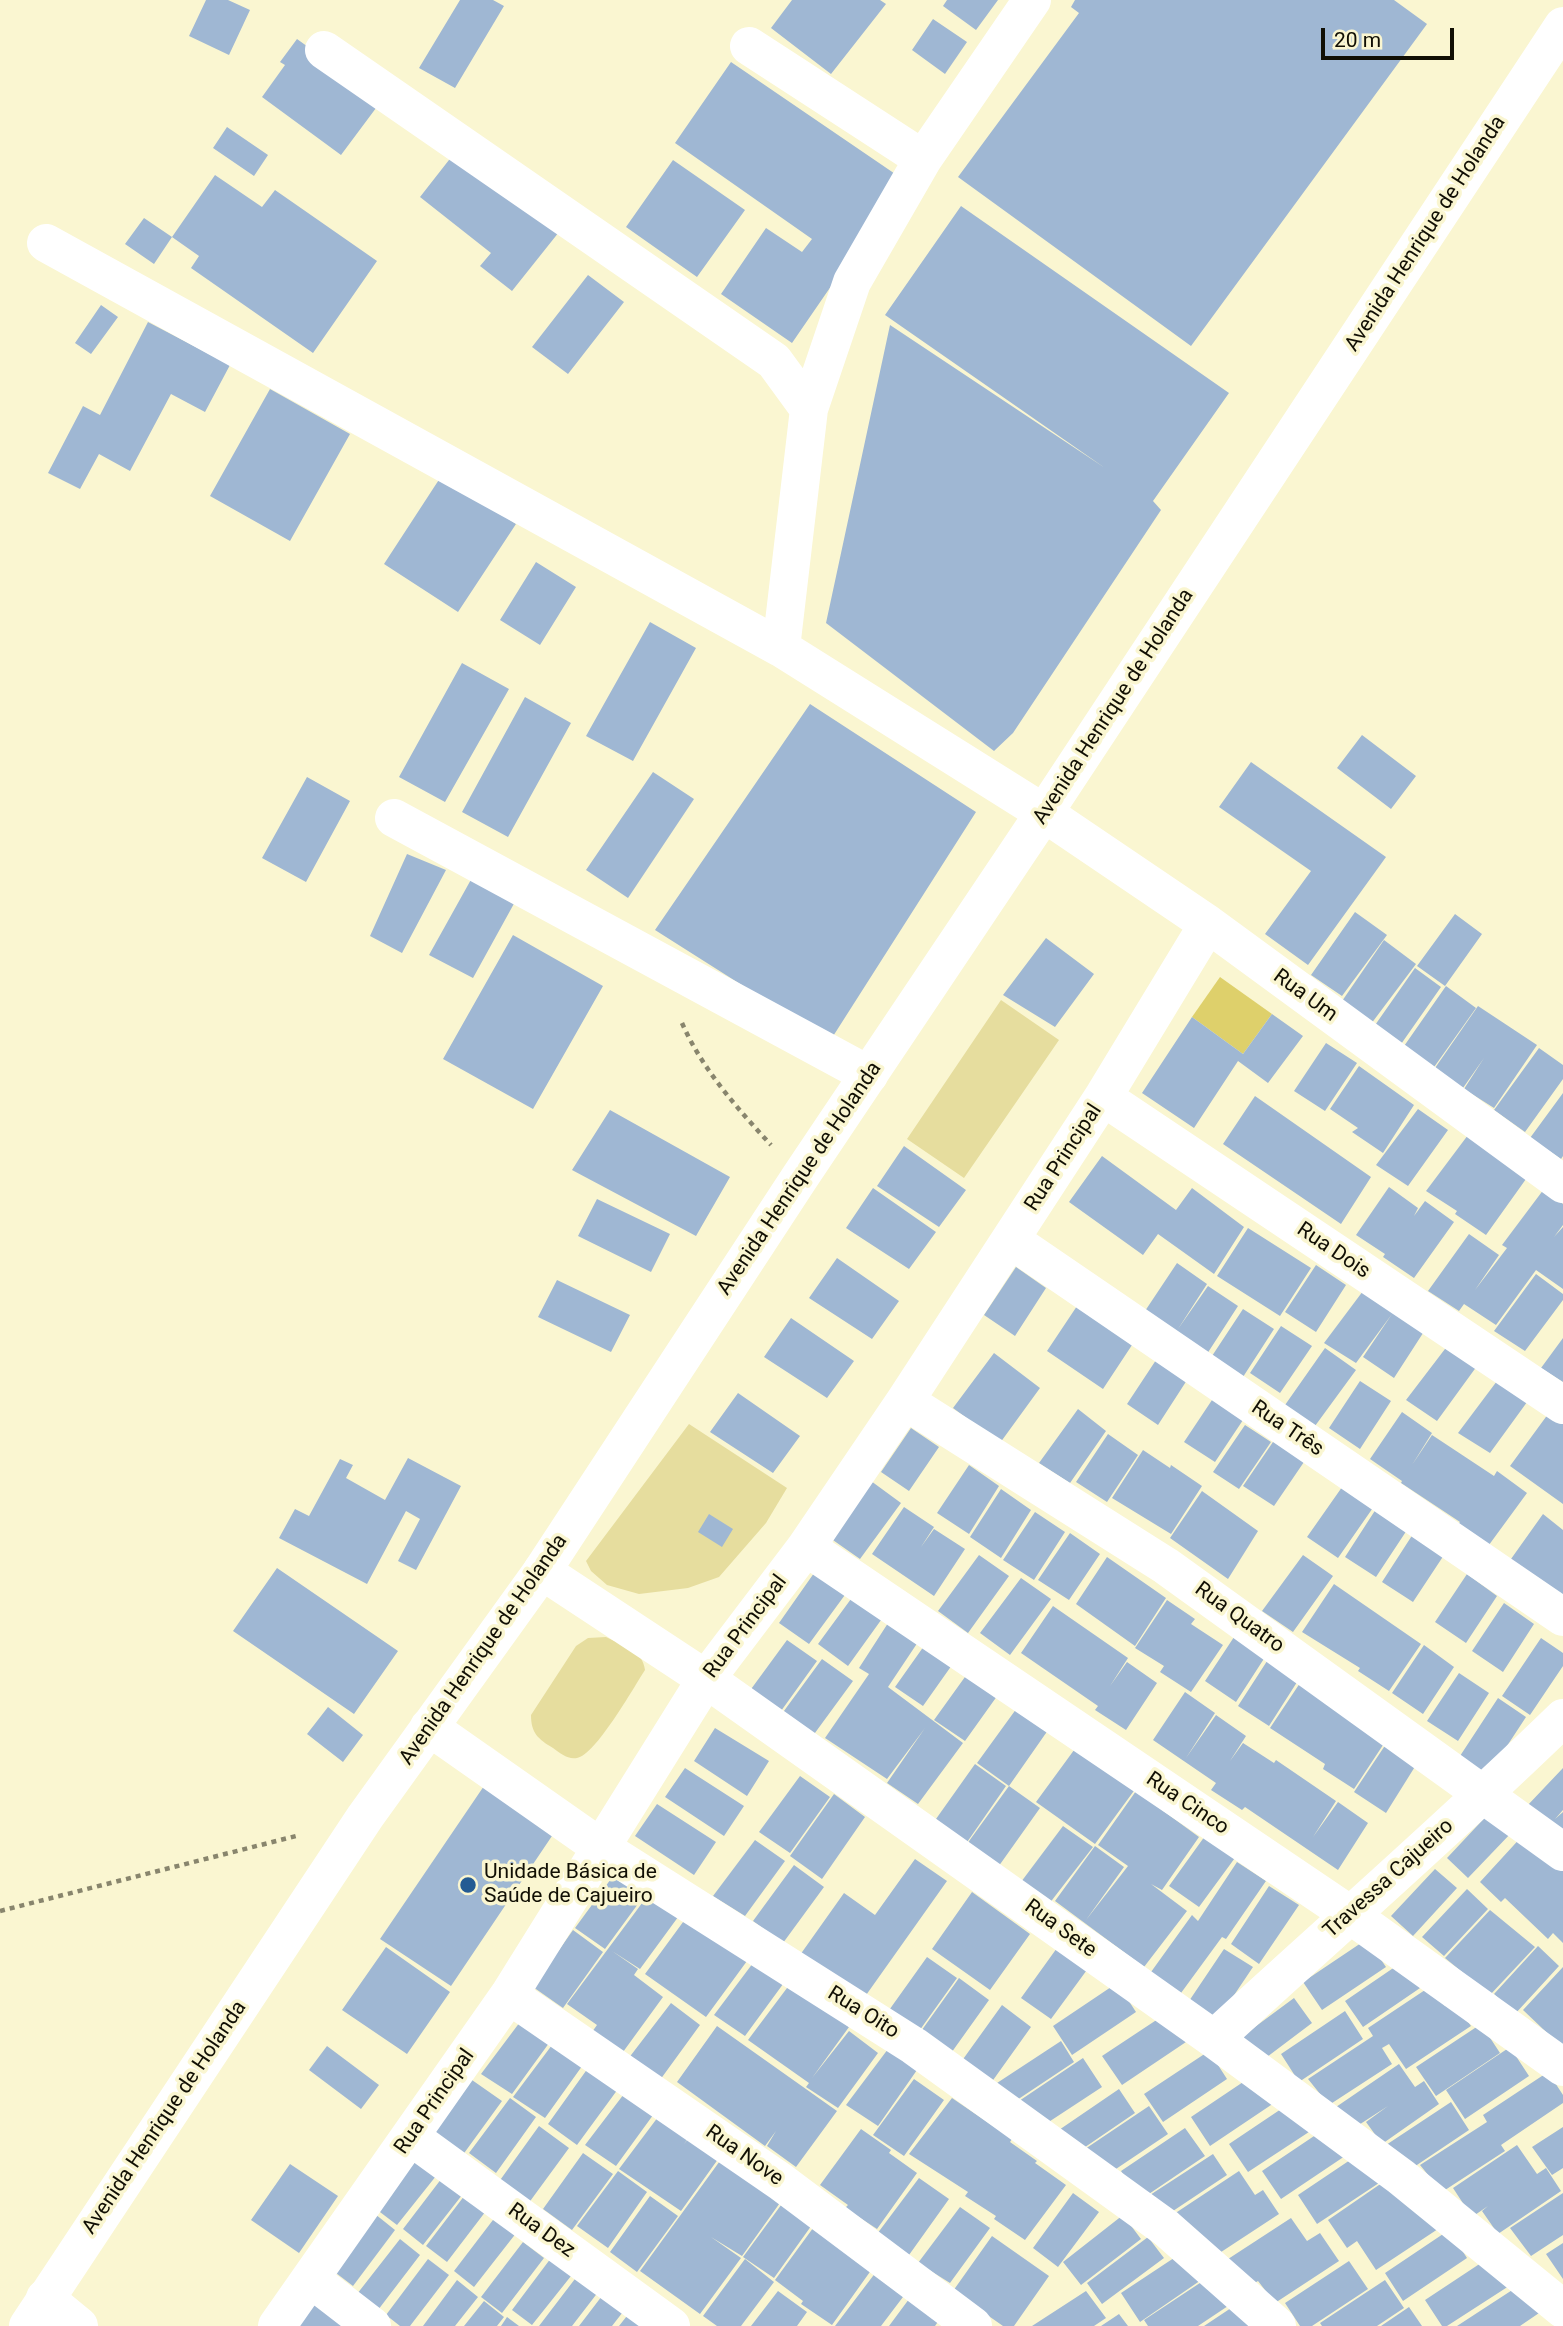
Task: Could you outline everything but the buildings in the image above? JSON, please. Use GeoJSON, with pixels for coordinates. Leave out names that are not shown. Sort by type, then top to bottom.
{"type":"FeatureCollection","features":[{"type":"Feature","properties":{"kind":"street"},"geometry":{"type":"LineString","coordinates":[[781,648],[809,409],[852,282],[923,159],[1032,0]]}},
{"type":"Feature","properties":{"kind":"street","name":"Avenida Henrique de Holanda"},"geometry":{"type":"LineString","coordinates":[[36,2312],[365,1817],[542,1571],[1563,26]]}},
{"type":"Feature","properties":{"kind":"street"},"geometry":{"type":"LineString","coordinates":[[749,46],[923,159]]}},
{"type":"Feature","properties":{"kind":"street"},"geometry":{"type":"LineString","coordinates":[[324,50],[774,360],[809,409]]}},
{"type":"Feature","properties":{"kind":"street","name":"Rua Um"},"geometry":{"type":"LineString","coordinates":[[47,243],[781,648],[1044,813],[1208,924],[1563,1184]]}},
{"type":"Feature","properties":{"kind":"street"},"geometry":{"type":"LineString","coordinates":[[394,818],[869,1075]]}},
{"type":"Feature","properties":{"kind":"street","name":"Rua Principal"},"geometry":{"type":"LineString","coordinates":[[277,2326],[509,1995],[706,1679],[806,1547],[905,1401],[1103,1097],[1208,924]]}},
{"type":"Feature","properties":{"kind":"street","name":"Rua Dois"},"geometry":{"type":"LineString","coordinates":[[1103,1097],[1563,1405]]}},
{"type":"Feature","properties":{"kind":"street","name":"Rua Três"},"geometry":{"type":"LineString","coordinates":[[1011,1240],[1563,1617]]}},
{"type":"Feature","properties":{"kind":"street","name":"Rua Quatro"},"geometry":{"type":"LineString","coordinates":[[905,1401],[1166,1566],[1563,1852]]}},
{"type":"Feature","properties":{"kind":"street","name":"Rua Cinco"},"geometry":{"type":"LineString","coordinates":[[806,1547],[1349,1914],[1563,2067]]}},
{"type":"Feature","properties":{"kind":"street","name":"Rua Sete"},"geometry":{"type":"LineString","coordinates":[[542,1571],[706,1679],[1213,2039],[1401,2177],[1563,2309]]}},
{"type":"Feature","properties":{"kind":"street","name":"Travessa Cajueiro"},"geometry":{"type":"LineString","coordinates":[[1213,2039],[1484,1795],[1563,1718]]}},
{"type":"Feature","properties":{"kind":"street","name":"Rua Oito"},"geometry":{"type":"LineString","coordinates":[[429,1727],[600,1847],[914,2046],[1166,2228],[1277,2326]]}},
{"type":"Feature","properties":{"kind":"street","name":"Rua Nove"},"geometry":{"type":"LineString","coordinates":[[509,1995],[782,2182],[973,2326]]}},
{"type":"Feature","properties":{"kind":"street","name":"Rua Dez"},"geometry":{"type":"LineString","coordinates":[[411,2137],[670,2326]]}},
{"type":"Feature","properties":{"kind":"street"},"geometry":{"type":"LineString","coordinates":[[312,2278],[372,2326]]}},
{"type":"Feature","properties":{"kind":"street"},"geometry":{"type":"LineString","coordinates":[[36,2312],[79,2326]]}},
{"type":"Feature","properties":{"kind":"path"},"geometry":{"type":"LineString","coordinates":[[660,962],[669,992],[691,1042],[732,1101],[800,1177]]}},
{"type":"Feature","properties":{"kind":"path"},"geometry":{"type":"LineString","coordinates":[[0,1911],[365,1817]]}},
{"type":"Feature","properties":{"kind":"shaded area"},"geometry":{"type":"Polygon","coordinates":[[[1220,977],[1272,1014],[1243,1054],[1192,1017],[1220,977]]]}},
{"type":"Feature","properties":{"kind":"shaded area"},"geometry":{"type":"Polygon","coordinates":[[[1001,1000],[1059,1040],[964,1178],[907,1139],[1001,1000]]]}},
{"type":"Feature","properties":{"kind":"shaded area"},"geometry":{"type":"Polygon","coordinates":[[[689,1424],[787,1488],[766,1523],[719,1577],[688,1588],[639,1594],[607,1585],[591,1571],[586,1561],[689,1424]]]}},
{"type":"Feature","properties":{"kind":"shaded area"},"geometry":{"type":"Polygon","coordinates":[[[606,1637],[636,1653],[645,1670],[614,1720],[594,1746],[577,1758],[567,1757],[536,1735],[531,1715],[576,1646],[588,1638],[606,1637]]]}},
{"type":"Feature","properties":{"kind":"place","name":"Unidade Básica de Saúde de Cajueiro"},"geometry":{"type":"Point","coordinates":[468,1885]}}]}
